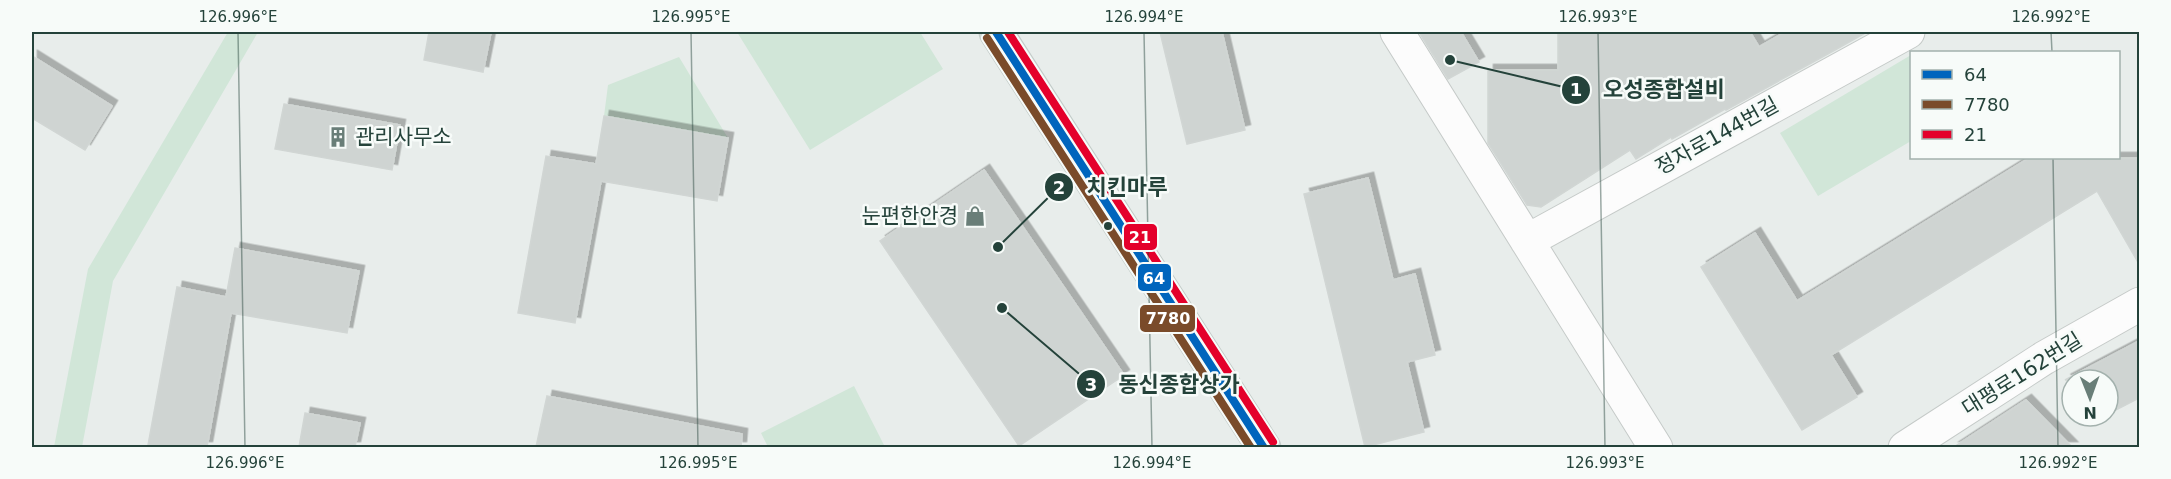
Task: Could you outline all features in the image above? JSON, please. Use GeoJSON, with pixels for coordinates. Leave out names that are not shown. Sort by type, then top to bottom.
{"type":"FeatureCollection","features":[{"type":"Feature","properties":{"kind":"main road"},"geometry":{"type":"LineString","coordinates":[[996,32],[1264,447]]}},
{"type":"Feature","properties":{"kind":"street"},"geometry":{"type":"LineString","coordinates":[[1397,32],[1656,447]]}},
{"type":"Feature","properties":{"kind":"street","name":"정자로144번길"},"geometry":{"type":"LineString","coordinates":[[1527,241],[1908,32]]}},
{"type":"Feature","properties":{"kind":"street","name":"대평로162번길"},"geometry":{"type":"LineString","coordinates":[[1905,447],[2044,358],[2139,304]]}},
{"type":"Feature","properties":{"kind":"green space"},"geometry":{"type":"Polygon","coordinates":[[[228,32],[258,32],[113,281],[82,447],[54,447],[88,269],[228,32]]]}},
{"type":"Feature","properties":{"kind":"green space"},"geometry":{"type":"Polygon","coordinates":[[[737,32],[920,32],[943,69],[810,150],[737,32]]]}},
{"type":"Feature","properties":{"kind":"green space"},"geometry":{"type":"Polygon","coordinates":[[[1910,56],[1910,142],[1818,196],[1780,133],[1910,56]]]}},
{"type":"Feature","properties":{"kind":"green space"},"geometry":{"type":"Polygon","coordinates":[[[679,57],[728,138],[604,116],[608,85],[679,57]]]}},
{"type":"Feature","properties":{"kind":"green space"},"geometry":{"type":"Polygon","coordinates":[[[854,386],[885,447],[768,447],[761,433],[854,386]]]}},
{"type":"Feature","properties":{"kind":"building"},"geometry":{"type":"Polygon","coordinates":[[[429,32],[491,32],[483,72],[424,60],[429,32]]]}},
{"type":"Feature","properties":{"kind":"building"},"geometry":{"type":"Polygon","coordinates":[[[1160,32],[1222,32],[1245,130],[1187,144],[1160,32]]]}},
{"type":"Feature","properties":{"kind":"building"},"geometry":{"type":"Polygon","coordinates":[[[1419,32],[1461,32],[1479,62],[1448,79],[1419,32]]]}},
{"type":"Feature","properties":{"kind":"building"},"geometry":{"type":"Polygon","coordinates":[[[1558,32],[1750,32],[1759,47],[1785,32],[1867,32],[1672,139],[1671,137],[1636,159],[1630,150],[1541,207],[1527,205],[1488,143],[1488,70],[1558,70],[1558,32]]]}},
{"type":"Feature","properties":{"kind":"building"},"geometry":{"type":"Polygon","coordinates":[[[32,56],[112,106],[85,150],[32,118],[32,56]]]}},
{"type":"Feature","properties":{"kind":"building","name":"관리사무소"},"geometry":{"type":"Polygon","coordinates":[[[284,104],[400,125],[392,170],[275,149],[284,104]]]}},
{"type":"Feature","properties":{"kind":"building"},"geometry":{"type":"Polygon","coordinates":[[[604,116],[728,138],[717,201],[601,181],[575,323],[518,313],[546,156],[596,164],[604,116]]]}},
{"type":"Feature","properties":{"kind":"building"},"geometry":{"type":"Polygon","coordinates":[[[2139,158],[2139,264],[2097,191],[1831,355],[1857,397],[1802,430],[1701,267],[1755,233],[1797,301],[2027,159],[2139,158]]]}},
{"type":"Feature","properties":{"kind":"building"},"geometry":{"type":"Polygon","coordinates":[[[984,170],[1124,375],[1019,446],[880,241],[984,170]]]}},
{"type":"Feature","properties":{"kind":"building"},"geometry":{"type":"Polygon","coordinates":[[[1368,178],[1393,280],[1415,274],[1435,355],[1407,362],[1424,432],[1365,447],[1304,194],[1368,178]]]}},
{"type":"Feature","properties":{"kind":"building"},"geometry":{"type":"Polygon","coordinates":[[[235,248],[359,271],[347,333],[231,313],[207,447],[148,445],[177,287],[226,297],[235,248]]]}},
{"type":"Feature","properties":{"kind":"building"},"geometry":{"type":"Polygon","coordinates":[[[2139,341],[2139,398],[2120,408],[2120,368],[2088,368],[2139,341]]]}},
{"type":"Feature","properties":{"kind":"building"},"geometry":{"type":"Polygon","coordinates":[[[547,396],[742,434],[741,447],[536,447],[547,396]]]}},
{"type":"Feature","properties":{"kind":"building"},"geometry":{"type":"Polygon","coordinates":[[[2026,400],[2072,447],[1954,447],[2026,400]]]}},
{"type":"Feature","properties":{"kind":"building"},"geometry":{"type":"Polygon","coordinates":[[[305,413],[360,423],[355,447],[299,447],[305,413]]]}},
{"type":"Feature","properties":{"kind":"transit line","name":"64"},"geometry":{"type":"LineString","coordinates":[[996,32],[1264,448]]}},
{"type":"Feature","properties":{"kind":"transit line","name":"21"},"geometry":{"type":"LineString","coordinates":[[1008,32],[1273,442]]}},
{"type":"Feature","properties":{"kind":"transit line","name":"7780"},"geometry":{"type":"LineString","coordinates":[[987,38],[1251,448]]}},
{"type":"Feature","properties":{"kind":"place","name":"오성종합설비"},"geometry":{"type":"Point","coordinates":[1450,60]}},
{"type":"Feature","properties":{"kind":"place","name":"관리사무소"},"geometry":{"type":"Point","coordinates":[338,137]}},
{"type":"Feature","properties":{"kind":"place","name":"눈편한안경"},"geometry":{"type":"Point","coordinates":[975,216]}},
{"type":"Feature","properties":{"kind":"place","name":"치킨마루"},"geometry":{"type":"Point","coordinates":[998,247]}},
{"type":"Feature","properties":{"kind":"place","name":"동신종합상가"},"geometry":{"type":"Point","coordinates":[1002,308]}}]}
